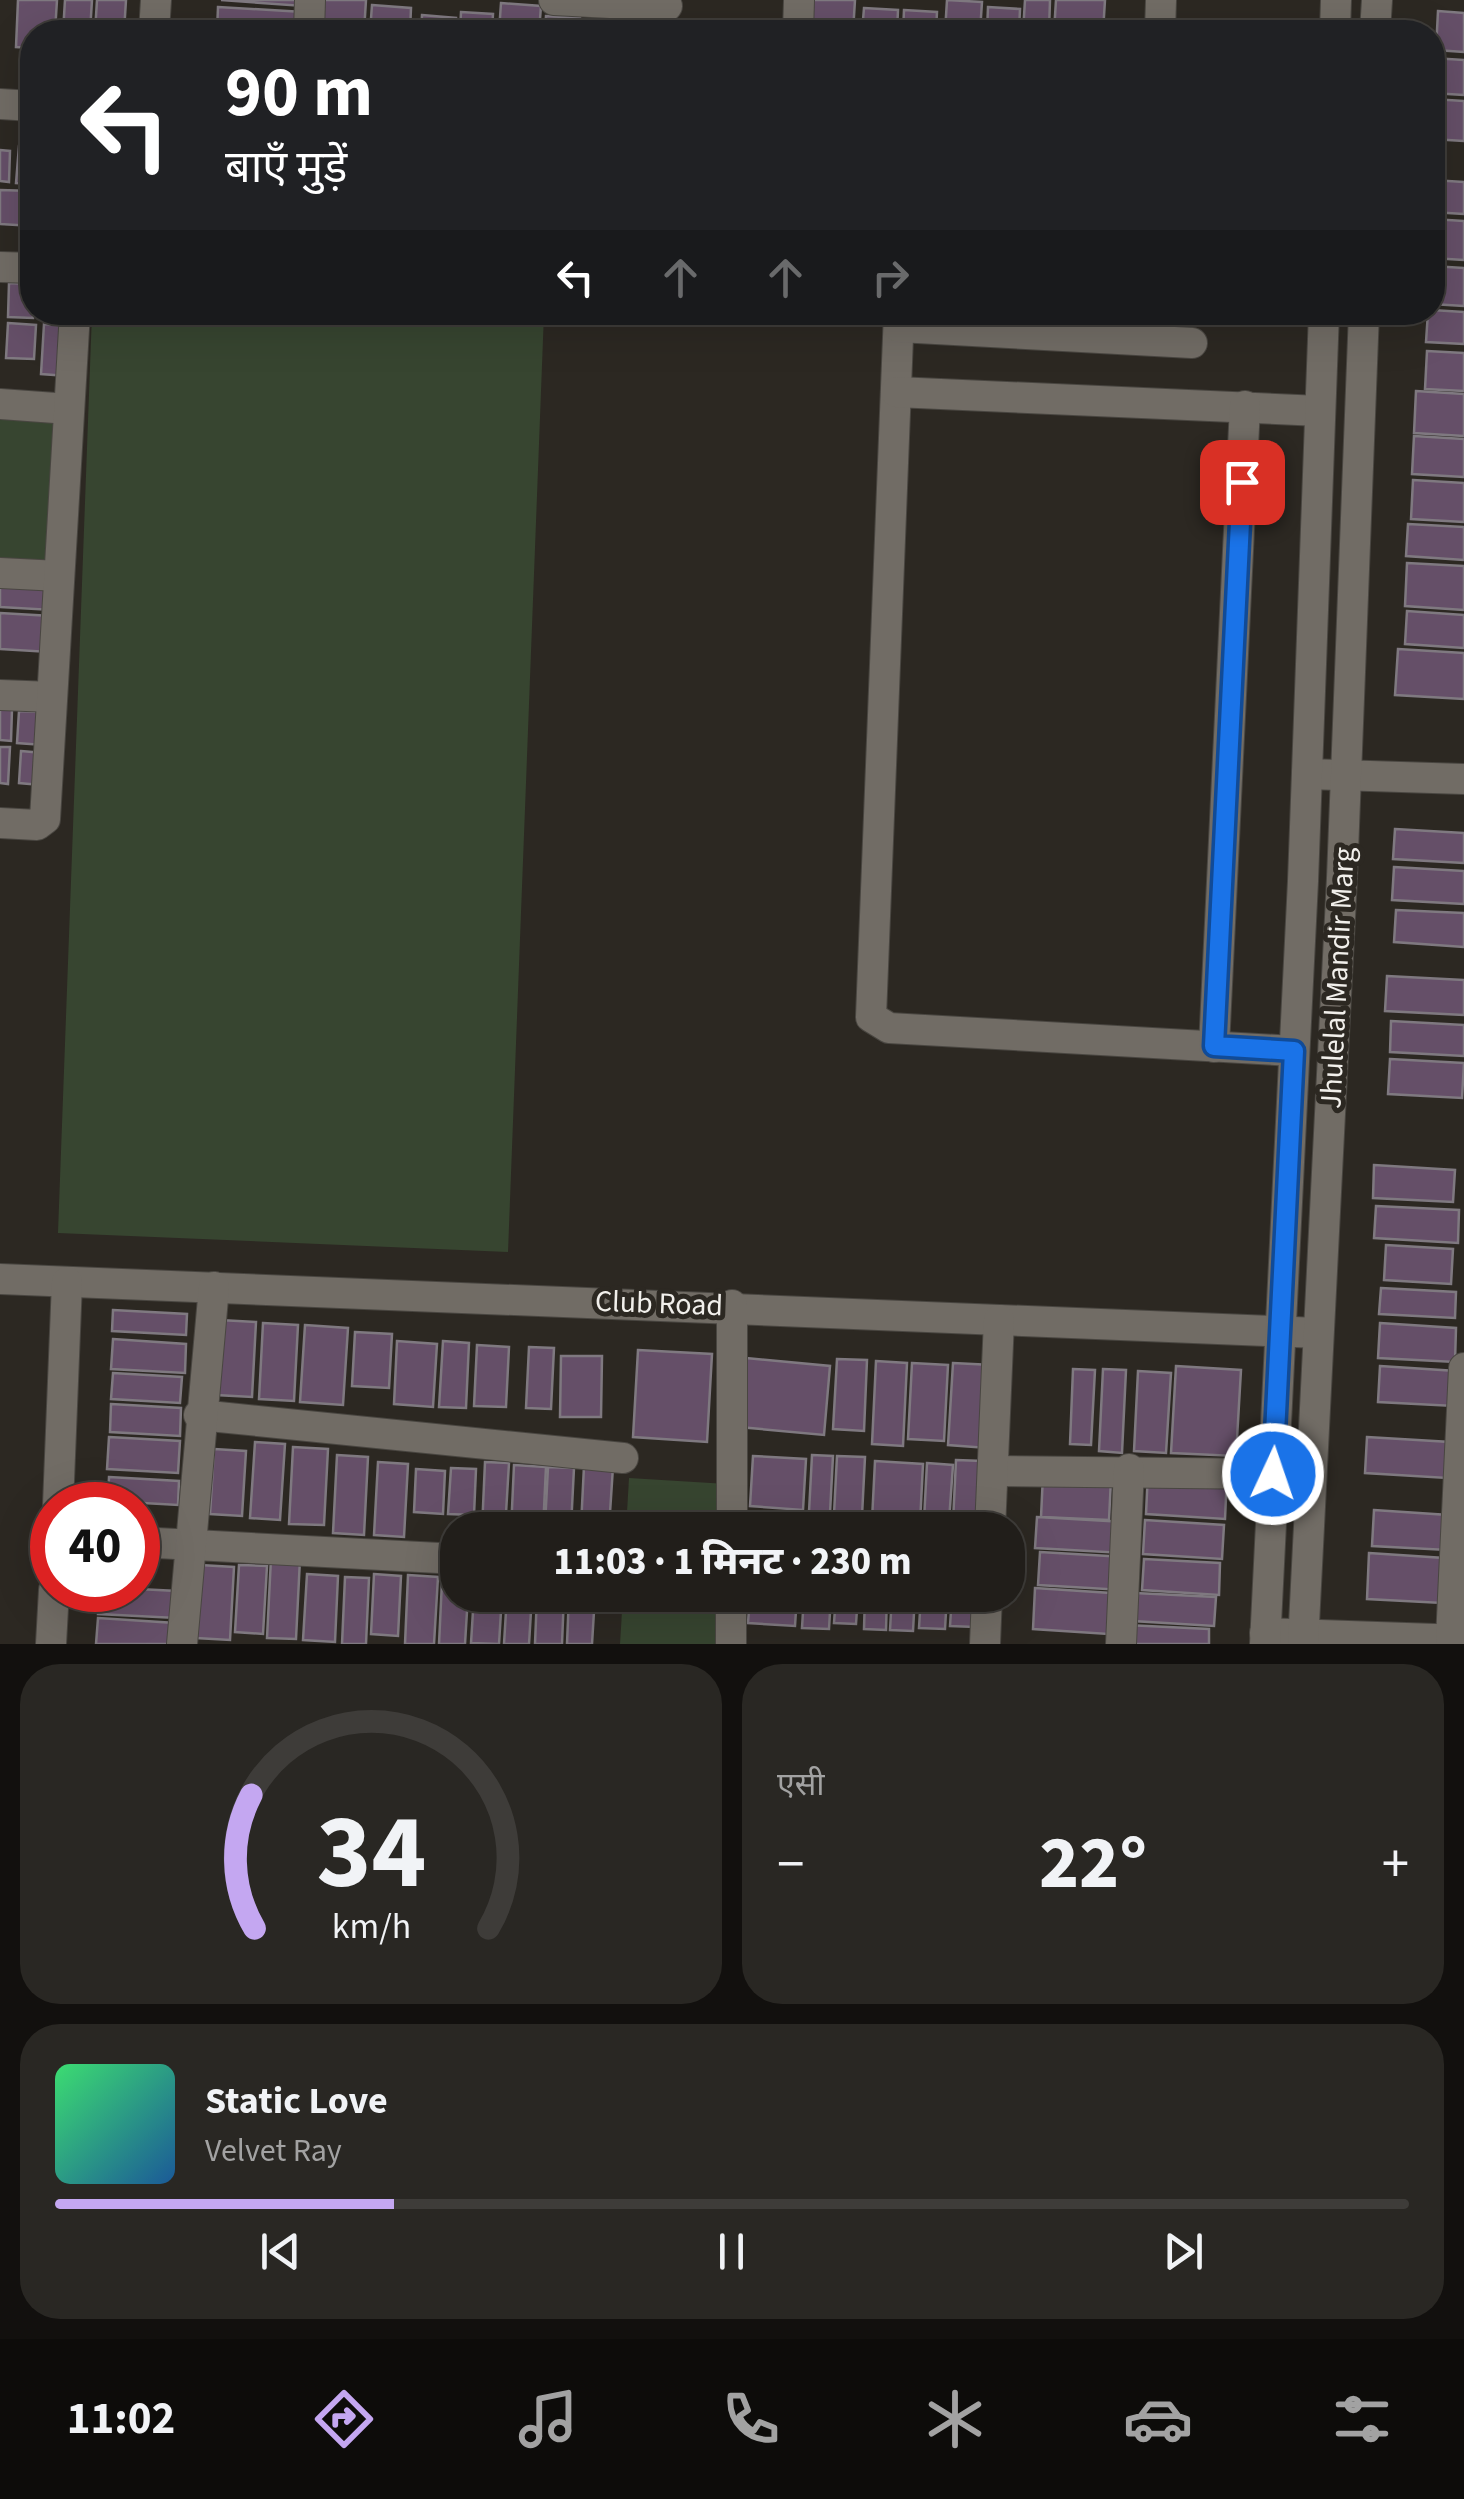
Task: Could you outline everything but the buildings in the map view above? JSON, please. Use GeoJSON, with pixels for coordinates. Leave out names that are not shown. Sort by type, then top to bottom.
{"type":"FeatureCollection","features":[{"type":"Feature","properties":{"kind":"street"},"geometry":{"type":"LineString","coordinates":[[554,0],[666,13]]}},
{"type":"Feature","properties":{"kind":"street"},"geometry":{"type":"LineString","coordinates":[[0,822],[44,822],[74,325]]}},
{"type":"Feature","properties":{"kind":"street"},"geometry":{"type":"LineString","coordinates":[[899,325],[872,1017],[890,1028],[1294,1051]]}},
{"type":"Feature","properties":{"kind":"street"},"geometry":{"type":"LineString","coordinates":[[963,325],[1192,343]]}},
{"type":"Feature","properties":{"kind":"street","name":"Jhulelal Mandir Marg"},"geometry":{"type":"LineString","coordinates":[[1265,1638],[1308,774],[1323,325]]}},
{"type":"Feature","properties":{"kind":"street","name":"Jhulelal Mandir Marg"},"geometry":{"type":"LineString","coordinates":[[1304,1639],[1363,325]]}},
{"type":"Feature","properties":{"kind":"street"},"geometry":{"type":"LineString","coordinates":[[896,392],[1320,412]]}},
{"type":"Feature","properties":{"kind":"street"},"geometry":{"type":"LineString","coordinates":[[0,404],[70,408]]}},
{"type":"Feature","properties":{"kind":"street"},"geometry":{"type":"LineString","coordinates":[[1214,1046],[1245,406]]}},
{"type":"Feature","properties":{"kind":"street"},"geometry":{"type":"LineString","coordinates":[[0,573],[60,576]]}},
{"type":"Feature","properties":{"kind":"street"},"geometry":{"type":"LineString","coordinates":[[0,695],[52,697]]}},
{"type":"Feature","properties":{"kind":"street"},"geometry":{"type":"LineString","coordinates":[[1308,774],[1464,779]]}},
{"type":"Feature","properties":{"kind":"street","name":"Club Road"},"geometry":{"type":"LineString","coordinates":[[0,1279],[1318,1333]]}},
{"type":"Feature","properties":{"kind":"street"},"geometry":{"type":"LineString","coordinates":[[59,1482],[67,1282]]}},
{"type":"Feature","properties":{"kind":"street"},"geometry":{"type":"LineString","coordinates":[[182,1644],[214,1288]]}},
{"type":"Feature","properties":{"kind":"street"},"geometry":{"type":"LineString","coordinates":[[732,1306],[732,1512]]}},
{"type":"Feature","properties":{"kind":"street"},"geometry":{"type":"LineString","coordinates":[[991,1512],[999,1320]]}},
{"type":"Feature","properties":{"kind":"street"},"geometry":{"type":"LineString","coordinates":[[1265,1638],[1458,1639],[1464,1368]]}},
{"type":"Feature","properties":{"kind":"street"},"geometry":{"type":"LineString","coordinates":[[200,1415],[624,1458]]}},
{"type":"Feature","properties":{"kind":"street"},"geometry":{"type":"LineString","coordinates":[[993,1471],[1129,1469],[1273,1474]]}},
{"type":"Feature","properties":{"kind":"street"},"geometry":{"type":"LineString","coordinates":[[1120,1644],[1129,1469]]}},
{"type":"Feature","properties":{"kind":"street"},"geometry":{"type":"LineString","coordinates":[[160,1544],[440,1558]]}},
{"type":"Feature","properties":{"kind":"street"},"geometry":{"type":"LineString","coordinates":[[52,1644],[53,1612]]}},
{"type":"Feature","properties":{"kind":"street"},"geometry":{"type":"LineString","coordinates":[[731,1612],[731,1644]]}},
{"type":"Feature","properties":{"kind":"street"},"geometry":{"type":"LineString","coordinates":[[985,1644],[987,1612]]}},
{"type":"Feature","properties":{"kind":"green space"},"geometry":{"type":"Polygon","coordinates":[[[92,325],[544,325],[508,1252],[58,1233],[92,325]]]}},
{"type":"Feature","properties":{"kind":"green space"},"geometry":{"type":"Polygon","coordinates":[[[0,417],[58,420],[49,566],[0,563],[0,417]]]}},
{"type":"Feature","properties":{"kind":"green space"},"geometry":{"type":"Polygon","coordinates":[[[629,1478],[727,1484],[726,1512],[627,1512],[629,1478]]]}},
{"type":"Feature","properties":{"kind":"green space"},"geometry":{"type":"Polygon","coordinates":[[[622,1612],[721,1612],[719,1644],[620,1644],[622,1612]]]}},
{"type":"Feature","properties":{"kind":"route"},"geometry":{"type":"LineString","coordinates":[[1242,482],[1214,1046],[1294,1051],[1273,1474]]}}]}
